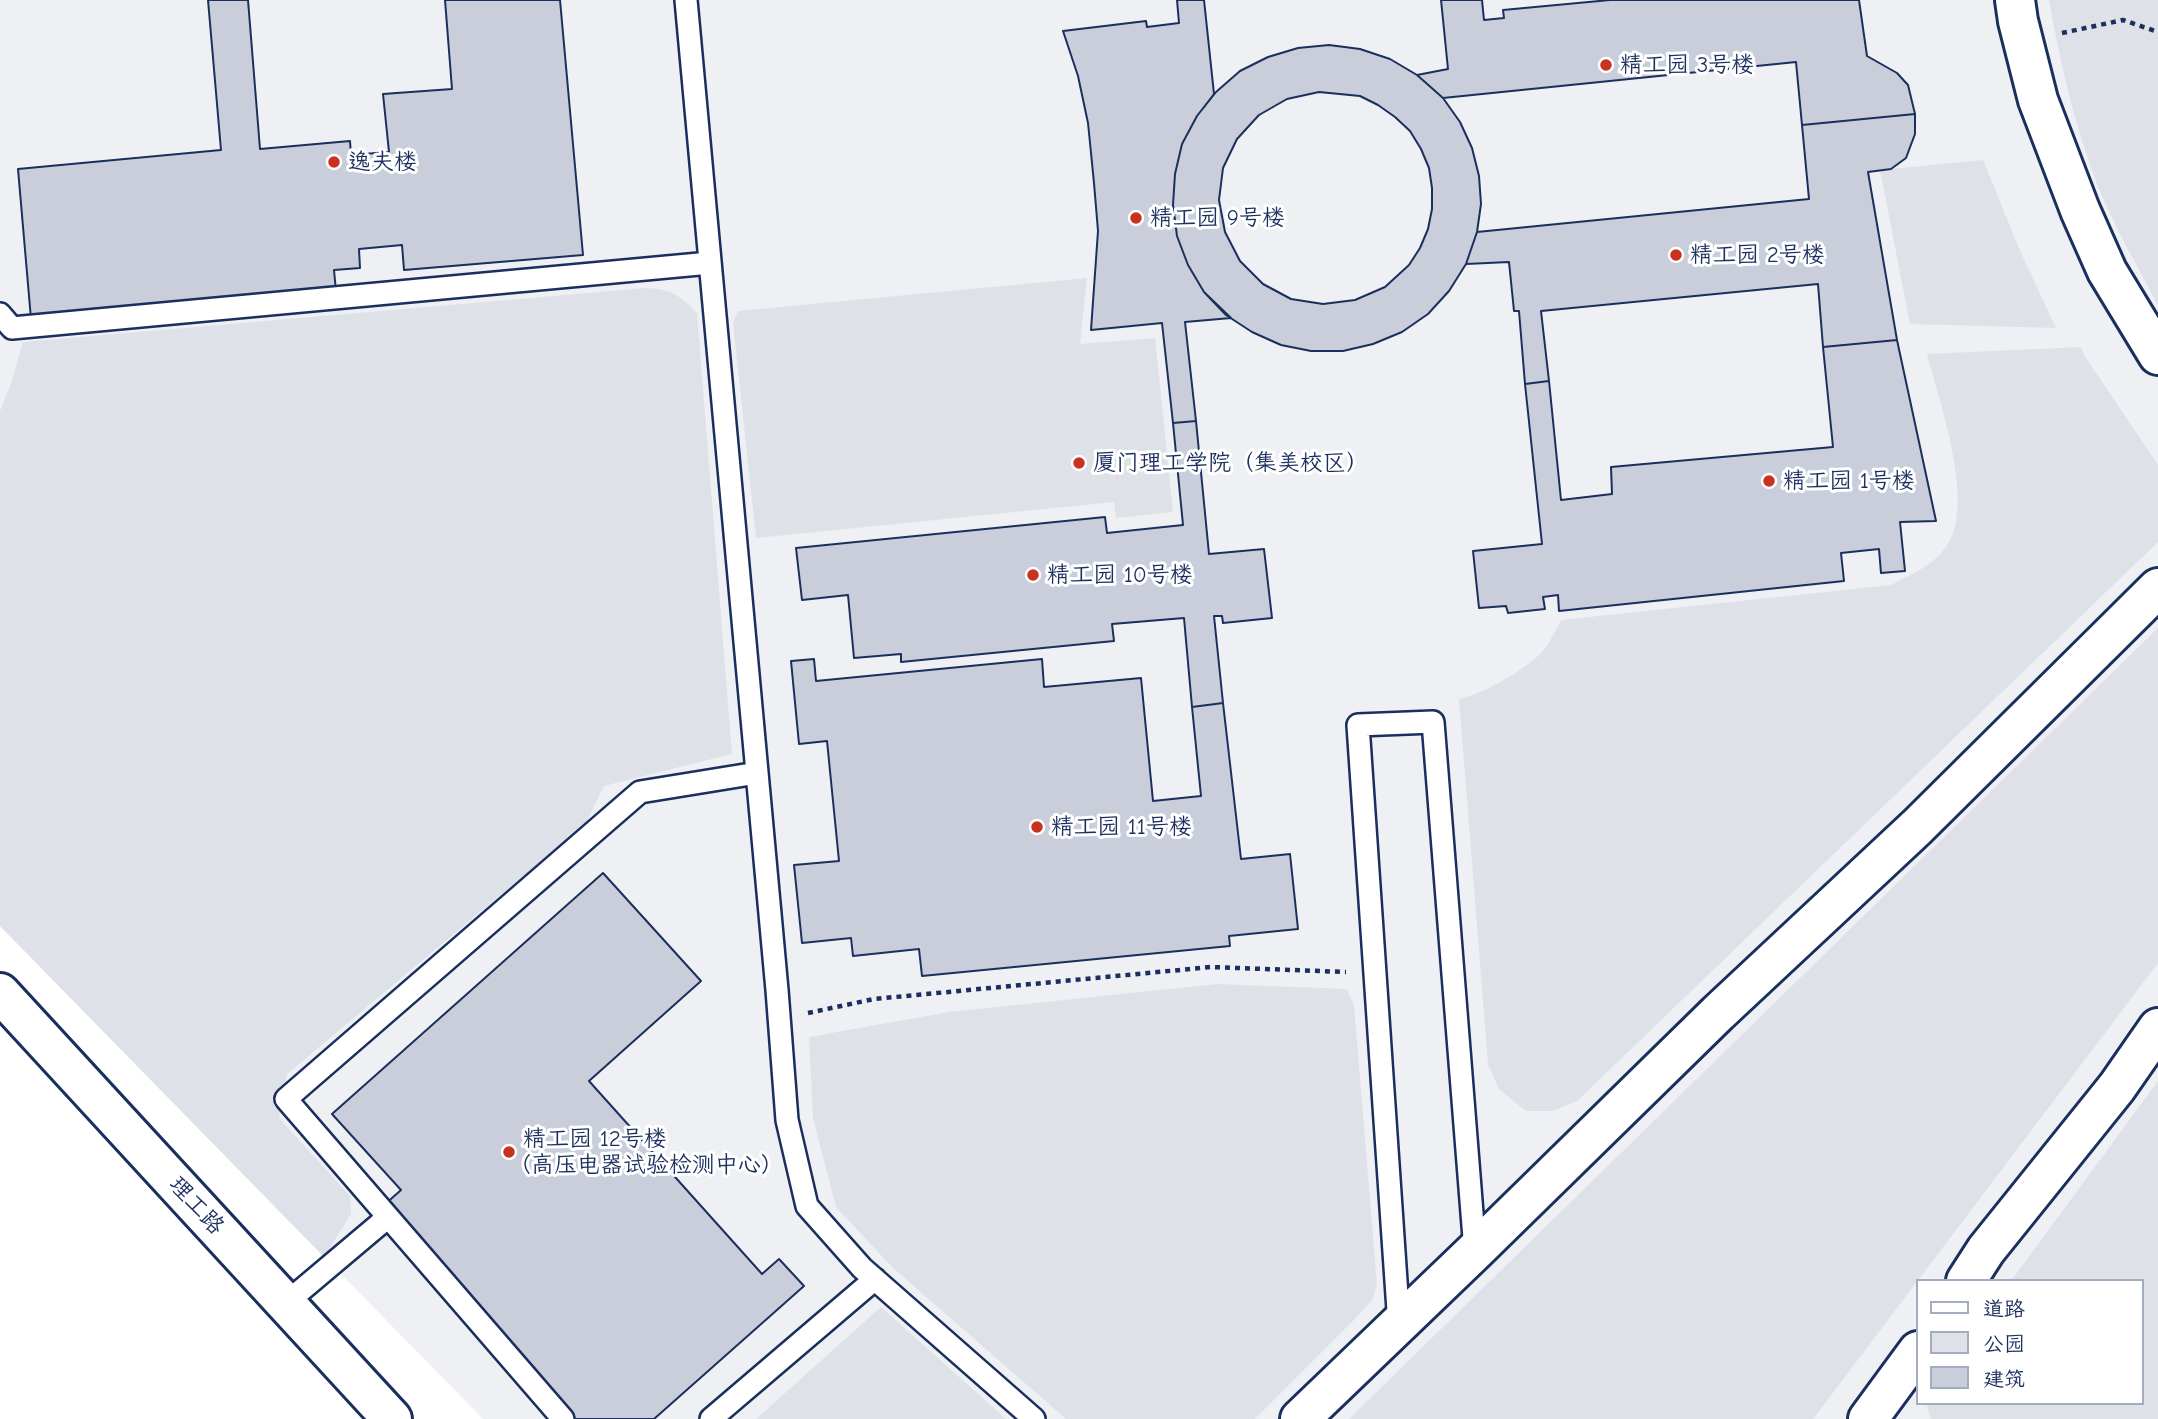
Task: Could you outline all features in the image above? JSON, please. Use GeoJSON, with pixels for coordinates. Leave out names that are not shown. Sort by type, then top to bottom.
{"type":"FeatureCollection","features":[{"type":"Feature","properties":{"kind":"street"},"geometry":{"type":"LineString","coordinates":[[2015,0],[2038,100],[2080,210],[2107,271],[2158,355]]}},
{"type":"Feature","properties":{"kind":"street"},"geometry":{"type":"LineString","coordinates":[[1300,1419],[1718,1013],[1917,827],[2158,588]]}},
{"type":"Feature","properties":{"kind":"street","name":"理工路"},"geometry":{"type":"LineString","coordinates":[[0,993],[392,1419]]}},
{"type":"Feature","properties":{"kind":"street"},"geometry":{"type":"LineString","coordinates":[[1967,1279],[1986,1250],[2117,1087],[2158,1028]]}},
{"type":"Feature","properties":{"kind":"street"},"geometry":{"type":"LineString","coordinates":[[1868,1419],[1916,1354]]}},
{"type":"Feature","properties":{"kind":"lane"},"geometry":{"type":"LineString","coordinates":[[686,0],[787,1120],[807,1206],[875,1279],[1034,1419]]}},
{"type":"Feature","properties":{"kind":"lane"},"geometry":{"type":"LineString","coordinates":[[0,314],[12,328],[710,263]]}},
{"type":"Feature","properties":{"kind":"lane"},"geometry":{"type":"LineString","coordinates":[[1399,1325],[1358,725],[1433,722],[1475,1251]]}},
{"type":"Feature","properties":{"kind":"lane"},"geometry":{"type":"LineString","coordinates":[[563,1419],[286,1099],[640,792],[757,773]]}},
{"type":"Feature","properties":{"kind":"lane"},"geometry":{"type":"LineString","coordinates":[[286,1303],[388,1217]]}},
{"type":"Feature","properties":{"kind":"lane"},"geometry":{"type":"LineString","coordinates":[[711,1419],[875,1279]]}},
{"type":"Feature","properties":{"kind":"path"},"geometry":{"type":"LineString","coordinates":[[2023,41],[2123,20],[2158,32]]}},
{"type":"Feature","properties":{"kind":"path"},"geometry":{"type":"LineString","coordinates":[[780,1019],[873,999],[1211,967],[1375,973]]}},
{"type":"Feature","properties":{"kind":"shaded area","name":"厦门理工学院（集美校区）"},"geometry":{"type":"Polygon","coordinates":[[[0,0],[2158,0],[2158,1419],[483,1419],[0,926],[0,0]]]}},
{"type":"Feature","properties":{"kind":"green space"},"geometry":{"type":"Polygon","coordinates":[[[2049,0],[2158,0],[2158,305],[2115,224],[2084,148],[2070,99],[2049,0]]]}},
{"type":"Feature","properties":{"kind":"green space"},"geometry":{"type":"Polygon","coordinates":[[[1983,160],[2021,253],[2056,328],[1910,324],[1880,170],[1983,160]]]}},
{"type":"Feature","properties":{"kind":"green space"},"geometry":{"type":"Polygon","coordinates":[[[1087,278],[1080,344],[1155,338],[1173,512],[1116,518],[1114,502],[756,538],[733,323],[738,311],[1087,278]]]}},
{"type":"Feature","properties":{"kind":"green space"},"geometry":{"type":"Polygon","coordinates":[[[646,288],[674,294],[697,313],[732,754],[604,786],[586,823],[287,1074],[279,1118],[350,1196],[351,1214],[324,1257],[0,926],[0,411],[23,342],[646,288]]]}},
{"type":"Feature","properties":{"kind":"green space"},"geometry":{"type":"Polygon","coordinates":[[[2081,347],[2158,465],[2158,542],[1577,1101],[1553,1111],[1526,1111],[1499,1089],[1488,1064],[1459,699],[1491,687],[1533,660],[1547,646],[1561,620],[1891,585],[1915,573],[1937,558],[1948,544],[1955,525],[1958,503],[1952,450],[1927,354],[2081,347]]]}},
{"type":"Feature","properties":{"kind":"green space"},"geometry":{"type":"Polygon","coordinates":[[[2158,628],[2158,963],[1919,1279],[1916,1279],[1916,1283],[1813,1419],[1349,1419],[2158,628]]]}},
{"type":"Feature","properties":{"kind":"green space"},"geometry":{"type":"Polygon","coordinates":[[[1217,984],[1347,989],[1354,1005],[1377,1285],[1372,1300],[1255,1419],[1066,1419],[892,1267],[836,1207],[813,1118],[809,1037],[949,1012],[1217,984]]]}},
{"type":"Feature","properties":{"kind":"green space"},"geometry":{"type":"Polygon","coordinates":[[[2158,1081],[2158,1419],[1931,1419],[1928,1405],[2144,1405],[2144,1279],[2012,1279],[2158,1081]]]}},
{"type":"Feature","properties":{"kind":"green space"},"geometry":{"type":"Polygon","coordinates":[[[881,1307],[1006,1419],[756,1419],[881,1307]]]}},
{"type":"Feature","properties":{"kind":"building","name":"逸夫楼"},"geometry":{"type":"Polygon","coordinates":[[[208,0],[248,0],[260,149],[350,141],[351,155],[389,152],[383,94],[452,89],[445,0],[560,0],[583,255],[404,270],[402,245],[359,249],[360,268],[334,270],[336,291],[31,319],[18,169],[221,150],[208,0]]]}},
{"type":"Feature","properties":{"kind":"building","name":"精工园 9号楼"},"geometry":{"type":"Polygon","coordinates":[[[1177,0],[1204,0],[1214,94],[1197,116],[1182,144],[1175,174],[1173,205],[1177,236],[1188,265],[1204,292],[1231,318],[1185,322],[1196,421],[1173,423],[1162,323],[1091,330],[1098,231],[1094,183],[1088,123],[1078,76],[1063,31],[1146,21],[1147,27],[1179,23],[1177,0]]]}},
{"type":"Feature","properties":{"kind":"building","name":"精工园 3号楼"},"geometry":{"type":"Polygon","coordinates":[[[1441,0],[1482,0],[1484,20],[1504,18],[1503,10],[1610,0],[1859,0],[1867,56],[1897,73],[1908,85],[1915,114],[1802,125],[1796,62],[1443,98],[1417,75],[1448,69],[1441,0]]]}},
{"type":"Feature","properties":{"kind":"building"},"geometry":{"type":"Polygon","coordinates":[[[1329,45],[1360,49],[1390,59],[1417,75],[1443,98],[1460,122],[1472,148],[1479,176],[1481,204],[1477,232],[1466,264],[1449,291],[1428,314],[1402,332],[1373,344],[1343,351],[1311,351],[1281,345],[1252,332],[1226,315],[1204,292],[1188,265],[1177,236],[1173,205],[1175,174],[1182,144],[1197,116],[1216,92],[1240,71],[1268,57],[1298,48],[1329,45]],[[1319,92],[1287,99],[1259,115],[1237,139],[1223,168],[1219,200],[1225,232],[1240,261],[1263,284],[1291,299],[1323,304],[1355,300],[1385,287],[1409,265],[1428,229],[1432,188],[1429,168],[1421,149],[1410,131],[1395,117],[1360,96],[1319,92]]]}},
{"type":"Feature","properties":{"kind":"building","name":"精工园 2号楼"},"geometry":{"type":"Polygon","coordinates":[[[1915,114],[1915,134],[1906,158],[1891,169],[1868,172],[1897,340],[1823,347],[1818,284],[1541,311],[1549,381],[1525,384],[1519,311],[1514,311],[1509,262],[1466,264],[1477,232],[1809,199],[1802,125],[1915,114]]]}},
{"type":"Feature","properties":{"kind":"building","name":"精工园 1号楼"},"geometry":{"type":"Polygon","coordinates":[[[1897,340],[1936,521],[1900,522],[1905,571],[1881,573],[1879,549],[1841,553],[1844,581],[1559,611],[1558,595],[1543,597],[1545,609],[1508,613],[1506,606],[1479,608],[1473,551],[1542,544],[1525,384],[1549,381],[1561,500],[1612,494],[1611,467],[1833,447],[1823,347],[1897,340]]]}},
{"type":"Feature","properties":{"kind":"building","name":"精工园 10号楼"},"geometry":{"type":"Polygon","coordinates":[[[1196,421],[1209,554],[1264,549],[1272,618],[1223,623],[1222,616],[1214,616],[1223,703],[1192,707],[1184,618],[1112,624],[1114,641],[901,662],[901,654],[854,658],[848,595],[802,600],[796,548],[1105,517],[1107,533],[1183,525],[1173,423],[1196,421]]]}},
{"type":"Feature","properties":{"kind":"building","name":"精工园 11号楼"},"geometry":{"type":"Polygon","coordinates":[[[814,659],[816,681],[1042,659],[1044,687],[1141,678],[1153,801],[1201,796],[1192,707],[1223,703],[1241,859],[1290,854],[1298,929],[1229,936],[1230,946],[922,976],[919,949],[853,956],[851,938],[802,943],[794,865],[839,861],[827,741],[799,744],[791,661],[814,659]]]}},
{"type":"Feature","properties":{"kind":"building","name":"精工园 12号楼 (高压电器试验检测中心)"},"geometry":{"type":"Polygon","coordinates":[[[603,873],[701,981],[589,1081],[762,1274],[779,1259],[804,1286],[654,1419],[575,1419],[383,1206],[401,1190],[332,1114],[603,873]]]}},
{"type":"Feature","properties":{"kind":"place","name":"精工园 3号楼"},"geometry":{"type":"Point","coordinates":[1606,65]}},
{"type":"Feature","properties":{"kind":"place","name":"逸夫楼"},"geometry":{"type":"Point","coordinates":[334,162]}},
{"type":"Feature","properties":{"kind":"place","name":"精工园 9号楼"},"geometry":{"type":"Point","coordinates":[1136,218]}},
{"type":"Feature","properties":{"kind":"place","name":"精工园 2号楼"},"geometry":{"type":"Point","coordinates":[1676,255]}},
{"type":"Feature","properties":{"kind":"place","name":"厦门理工学院（集美校区）"},"geometry":{"type":"Point","coordinates":[1079,463]}},
{"type":"Feature","properties":{"kind":"place","name":"精工园 1号楼"},"geometry":{"type":"Point","coordinates":[1769,481]}},
{"type":"Feature","properties":{"kind":"place","name":"精工园 10号楼"},"geometry":{"type":"Point","coordinates":[1033,575]}},
{"type":"Feature","properties":{"kind":"place","name":"精工园 11号楼"},"geometry":{"type":"Point","coordinates":[1037,827]}},
{"type":"Feature","properties":{"kind":"place","name":"精工园 12号楼 (高压电器试验检测中心)"},"geometry":{"type":"Point","coordinates":[509,1152]}}]}
